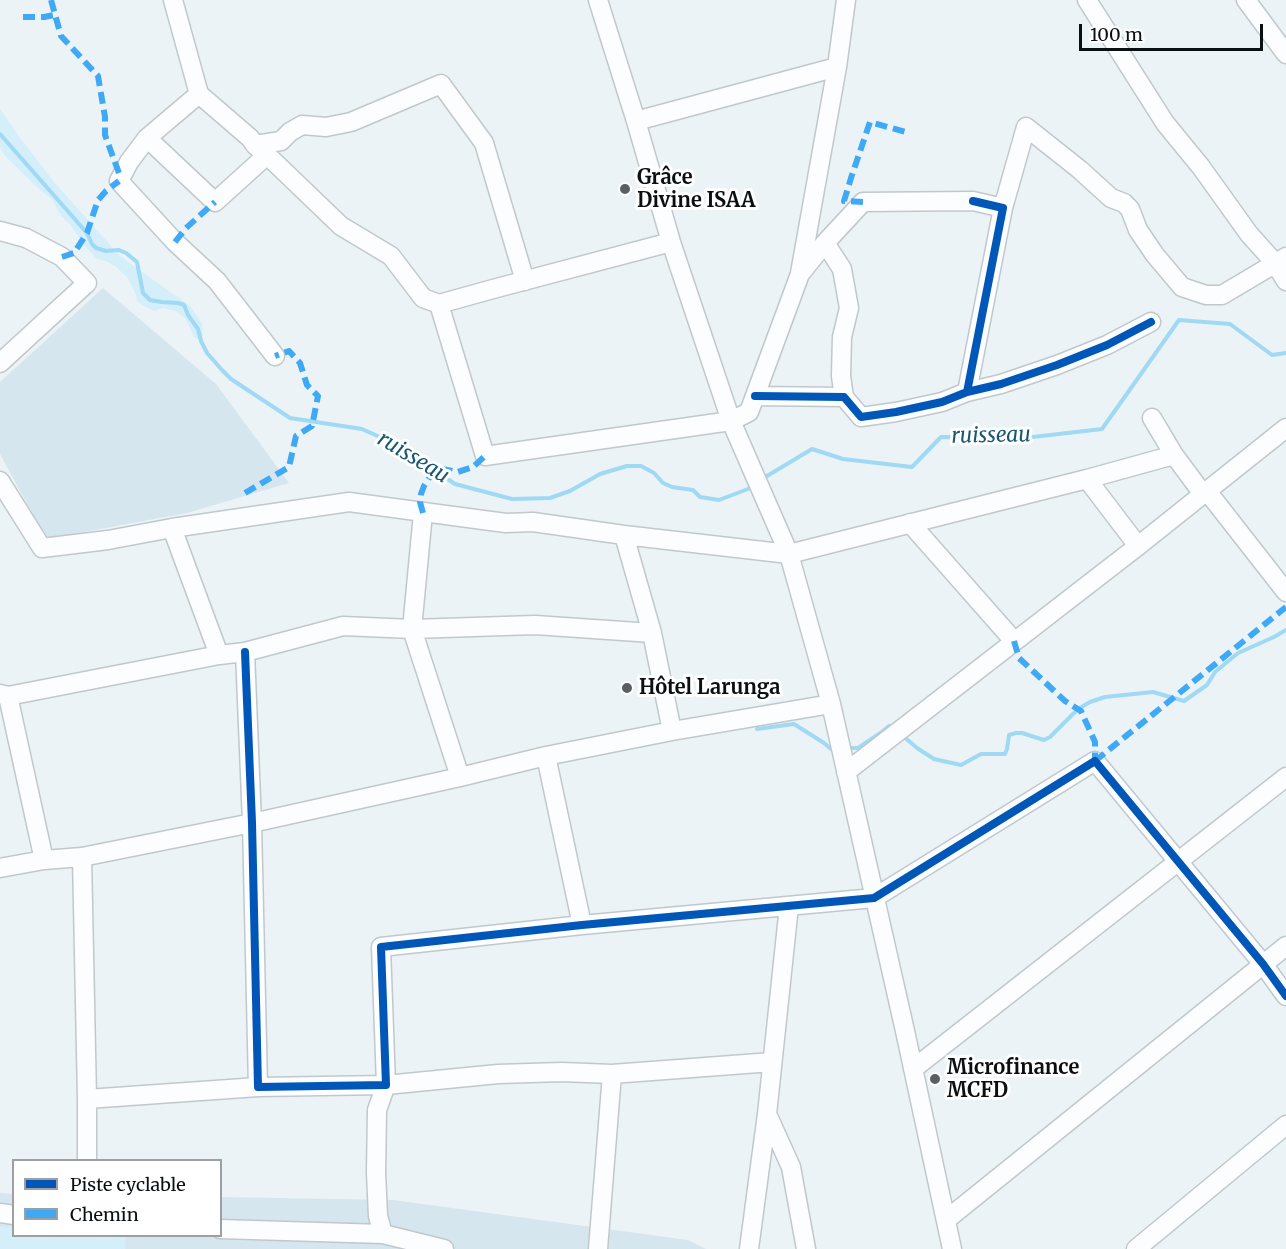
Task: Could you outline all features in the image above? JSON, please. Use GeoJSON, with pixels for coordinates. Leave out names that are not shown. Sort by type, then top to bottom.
{"type":"FeatureCollection","features":[{"type":"Feature","properties":{"kind":"street"},"geometry":{"type":"LineString","coordinates":[[173,0],[199,94],[250,138],[341,226],[391,256],[423,298],[440,304],[670,242]]}},
{"type":"Feature","properties":{"kind":"street"},"geometry":{"type":"LineString","coordinates":[[598,0],[636,121],[670,242],[731,421],[789,554],[831,704],[952,1249]]}},
{"type":"Feature","properties":{"kind":"street"},"geometry":{"type":"LineString","coordinates":[[440,304],[485,456],[731,421],[749,412],[800,274],[837,67],[846,0]]}},
{"type":"Feature","properties":{"kind":"street"},"geometry":{"type":"LineString","coordinates":[[1087,0],[1165,123],[1201,167],[1249,234],[1280,260],[1286,281]]}},
{"type":"Feature","properties":{"kind":"street"},"geometry":{"type":"LineString","coordinates":[[1246,0],[1286,54]]}},
{"type":"Feature","properties":{"kind":"street"},"geometry":{"type":"LineString","coordinates":[[636,121],[837,67]]}},
{"type":"Feature","properties":{"kind":"street"},"geometry":{"type":"LineString","coordinates":[[147,138],[215,202],[261,150],[281,141],[302,125],[326,127],[351,122],[441,84],[484,142],[525,281]]}},
{"type":"Feature","properties":{"kind":"street"},"geometry":{"type":"LineString","coordinates":[[199,94],[147,138],[129,162],[119,181],[175,242],[217,281],[274,356]]}},
{"type":"Feature","properties":{"kind":"street"},"geometry":{"type":"LineString","coordinates":[[968,392],[1003,208],[1026,127],[1111,198],[1124,202],[1130,209],[1138,230],[1155,255],[1182,287],[1206,295],[1222,295],[1280,260]]}},
{"type":"Feature","properties":{"kind":"street"},"geometry":{"type":"LineString","coordinates":[[800,274],[863,202],[973,201],[1003,208]]}},
{"type":"Feature","properties":{"kind":"street"},"geometry":{"type":"LineString","coordinates":[[0,231],[26,238],[62,257],[87,283],[0,363]]}},
{"type":"Feature","properties":{"kind":"street"},"geometry":{"type":"LineString","coordinates":[[825,243],[842,269],[849,308],[842,337],[841,376],[844,397],[861,417],[942,402],[968,392],[1001,384],[1107,345],[1151,322]]}},
{"type":"Feature","properties":{"kind":"street"},"geometry":{"type":"LineString","coordinates":[[755,396],[844,397]]}},
{"type":"Feature","properties":{"kind":"street"},"geometry":{"type":"LineString","coordinates":[[1152,418],[1174,455],[1286,592]]}},
{"type":"Feature","properties":{"kind":"street"},"geometry":{"type":"LineString","coordinates":[[846,772],[1138,546],[1286,428]]}},
{"type":"Feature","properties":{"kind":"street"},"geometry":{"type":"LineString","coordinates":[[0,481],[42,548],[108,540],[172,528],[348,502],[506,523],[532,522],[789,554],[1174,455]]}},
{"type":"Feature","properties":{"kind":"street"},"geometry":{"type":"LineString","coordinates":[[1087,479],[1138,546]]}},
{"type":"Feature","properties":{"kind":"street"},"geometry":{"type":"LineString","coordinates":[[423,513],[412,628],[460,777]]}},
{"type":"Feature","properties":{"kind":"street"},"geometry":{"type":"LineString","coordinates":[[910,523],[1014,641]]}},
{"type":"Feature","properties":{"kind":"street"},"geometry":{"type":"LineString","coordinates":[[172,528],[219,655]]}},
{"type":"Feature","properties":{"kind":"street"},"geometry":{"type":"LineString","coordinates":[[624,535],[652,633],[672,731]]}},
{"type":"Feature","properties":{"kind":"street"},"geometry":{"type":"LineString","coordinates":[[44,860],[4,695],[245,652],[343,626],[412,628],[535,626],[652,633]]}},
{"type":"Feature","properties":{"kind":"street"},"geometry":{"type":"LineString","coordinates":[[245,652],[252,824],[258,1087]]}},
{"type":"Feature","properties":{"kind":"street"},"geometry":{"type":"LineString","coordinates":[[0,868],[44,860],[82,857],[252,824],[546,756],[672,731],[831,704]]}},
{"type":"Feature","properties":{"kind":"street"},"geometry":{"type":"LineString","coordinates":[[546,756],[582,926]]}},
{"type":"Feature","properties":{"kind":"street"},"geometry":{"type":"LineString","coordinates":[[383,1234],[378,1216],[376,1173],[378,1110],[386,1085],[381,947],[874,898],[1095,762],[1263,964],[1286,996]]}},
{"type":"Feature","properties":{"kind":"street"},"geometry":{"type":"LineString","coordinates":[[913,1068],[1286,777]]}},
{"type":"Feature","properties":{"kind":"street"},"geometry":{"type":"LineString","coordinates":[[82,857],[87,1159]]}},
{"type":"Feature","properties":{"kind":"street"},"geometry":{"type":"LineString","coordinates":[[749,1249],[767,1114],[789,906]]}},
{"type":"Feature","properties":{"kind":"street"},"geometry":{"type":"LineString","coordinates":[[946,1220],[1286,946]]}},
{"type":"Feature","properties":{"kind":"street"},"geometry":{"type":"LineString","coordinates":[[87,1099],[258,1087],[386,1085],[498,1074],[562,1072],[612,1074],[772,1062]]}},
{"type":"Feature","properties":{"kind":"street"},"geometry":{"type":"LineString","coordinates":[[598,1249],[612,1074]]}},
{"type":"Feature","properties":{"kind":"street"},"geometry":{"type":"LineString","coordinates":[[767,1114],[791,1167],[806,1249]]}},
{"type":"Feature","properties":{"kind":"street"},"geometry":{"type":"LineString","coordinates":[[1136,1249],[1286,1125]]}},
{"type":"Feature","properties":{"kind":"street"},"geometry":{"type":"LineString","coordinates":[[222,1229],[383,1234],[444,1249]]}},
{"type":"Feature","properties":{"kind":"shaded area"},"geometry":{"type":"Polygon","coordinates":[[[0,109],[54,182],[120,256],[190,306],[202,324],[201,341],[194,337],[186,319],[176,311],[163,308],[154,311],[137,301],[127,277],[115,266],[97,259],[61,216],[52,199],[4,155],[0,147],[0,109]]]}},
{"type":"Feature","properties":{"kind":"shaded area"},"geometry":{"type":"Polygon","coordinates":[[[103,288],[216,384],[289,483],[187,513],[46,539],[0,454],[0,382],[103,288]]]}},
{"type":"Feature","properties":{"kind":"shaded area"},"geometry":{"type":"Polygon","coordinates":[[[0,1193],[12,1194],[12,1237],[222,1237],[222,1197],[393,1200],[688,1240],[706,1249],[0,1249],[0,1193]]]}},
{"type":"Feature","properties":{"kind":"shaded area"},"geometry":{"type":"Polygon","coordinates":[[[0,1226],[12,1227],[12,1237],[126,1237],[125,1249],[0,1249],[0,1226]]]}},
{"type":"Feature","properties":{"kind":"waterway","name":"ruisseau"},"geometry":{"type":"LineString","coordinates":[[0,134],[87,233],[96,248],[106,251],[119,250],[137,262],[143,293],[150,300],[184,305],[198,329],[207,353],[222,370],[231,379],[290,418],[362,429],[393,443],[455,484],[512,499],[550,498],[570,491],[600,474],[627,466],[641,466],[672,487],[693,490],[700,497],[719,500],[754,485]]}},
{"type":"Feature","properties":{"kind":"waterway","name":"ruisseau"},"geometry":{"type":"LineString","coordinates":[[762,479],[812,449],[843,459],[912,467],[941,437],[1024,438],[1102,429],[1179,320],[1230,324],[1272,355],[1286,353]]}},
{"type":"Feature","properties":{"kind":"waterway","name":"ruisseau"},"geometry":{"type":"LineString","coordinates":[[903,736],[934,759],[961,765],[981,754],[1005,754],[1009,735],[1022,733],[1044,740],[1050,737],[1078,709],[1105,697],[1153,692],[1184,701],[1207,685],[1215,672],[1238,653],[1286,630]]}},
{"type":"Feature","properties":{"kind":"waterway","name":"ruisseau"},"geometry":{"type":"LineString","coordinates":[[757,729],[794,724],[831,749],[837,749]]}},
{"type":"Feature","properties":{"kind":"waterway","name":"ruisseau"},"geometry":{"type":"LineString","coordinates":[[848,748],[858,748],[889,726],[892,728]]}},
{"type":"Feature","properties":{"kind":"marked path"},"geometry":{"type":"LineString","coordinates":[[51,0],[61,36],[98,76],[105,117],[105,135],[120,176]]}},
{"type":"Feature","properties":{"kind":"marked path"},"geometry":{"type":"LineString","coordinates":[[23,17],[54,15]]}},
{"type":"Feature","properties":{"kind":"marked path"},"geometry":{"type":"LineString","coordinates":[[863,202],[844,201],[870,122],[909,133]]}},
{"type":"Feature","properties":{"kind":"marked path"},"geometry":{"type":"LineString","coordinates":[[62,257],[74,253],[87,233],[98,200],[119,181]]}},
{"type":"Feature","properties":{"kind":"marked path"},"geometry":{"type":"LineString","coordinates":[[175,242],[186,228],[215,202]]}},
{"type":"Feature","properties":{"kind":"marked path"},"geometry":{"type":"LineString","coordinates":[[245,493],[289,467],[296,436],[312,426],[318,396],[307,385],[300,363],[289,351],[275,356]]}},
{"type":"Feature","properties":{"kind":"marked path"},"geometry":{"type":"LineString","coordinates":[[423,513],[420,502],[421,494],[434,470],[437,468],[458,472],[473,467],[485,456]]}},
{"type":"Feature","properties":{"kind":"marked path"},"geometry":{"type":"LineString","coordinates":[[1095,761],[1286,607]]}},
{"type":"Feature","properties":{"kind":"marked path"},"geometry":{"type":"LineString","coordinates":[[1014,641],[1019,658],[1065,701],[1081,711],[1095,742],[1095,761]]}},
{"type":"Feature","properties":{"kind":"cycle path"},"geometry":{"type":"LineString","coordinates":[[967,392],[1003,208],[973,201]]}},
{"type":"Feature","properties":{"kind":"cycle path"},"geometry":{"type":"LineString","coordinates":[[755,396],[844,397],[861,417],[896,412],[942,402],[967,392],[1001,384],[1057,365],[1107,345],[1151,322]]}},
{"type":"Feature","properties":{"kind":"cycle path"},"geometry":{"type":"LineString","coordinates":[[245,652],[252,823],[258,1087],[386,1085],[381,947],[582,925],[874,898],[1095,761],[1263,964],[1286,996]]}},
{"type":"Feature","properties":{"kind":"place","name":"Grâce Divine ISAA"},"geometry":{"type":"Point","coordinates":[625,189]}},
{"type":"Feature","properties":{"kind":"place","name":"Hôtel Larunga"},"geometry":{"type":"Point","coordinates":[627,688]}},
{"type":"Feature","properties":{"kind":"place","name":"Microfinance MCFD"},"geometry":{"type":"Point","coordinates":[935,1079]}}]}
